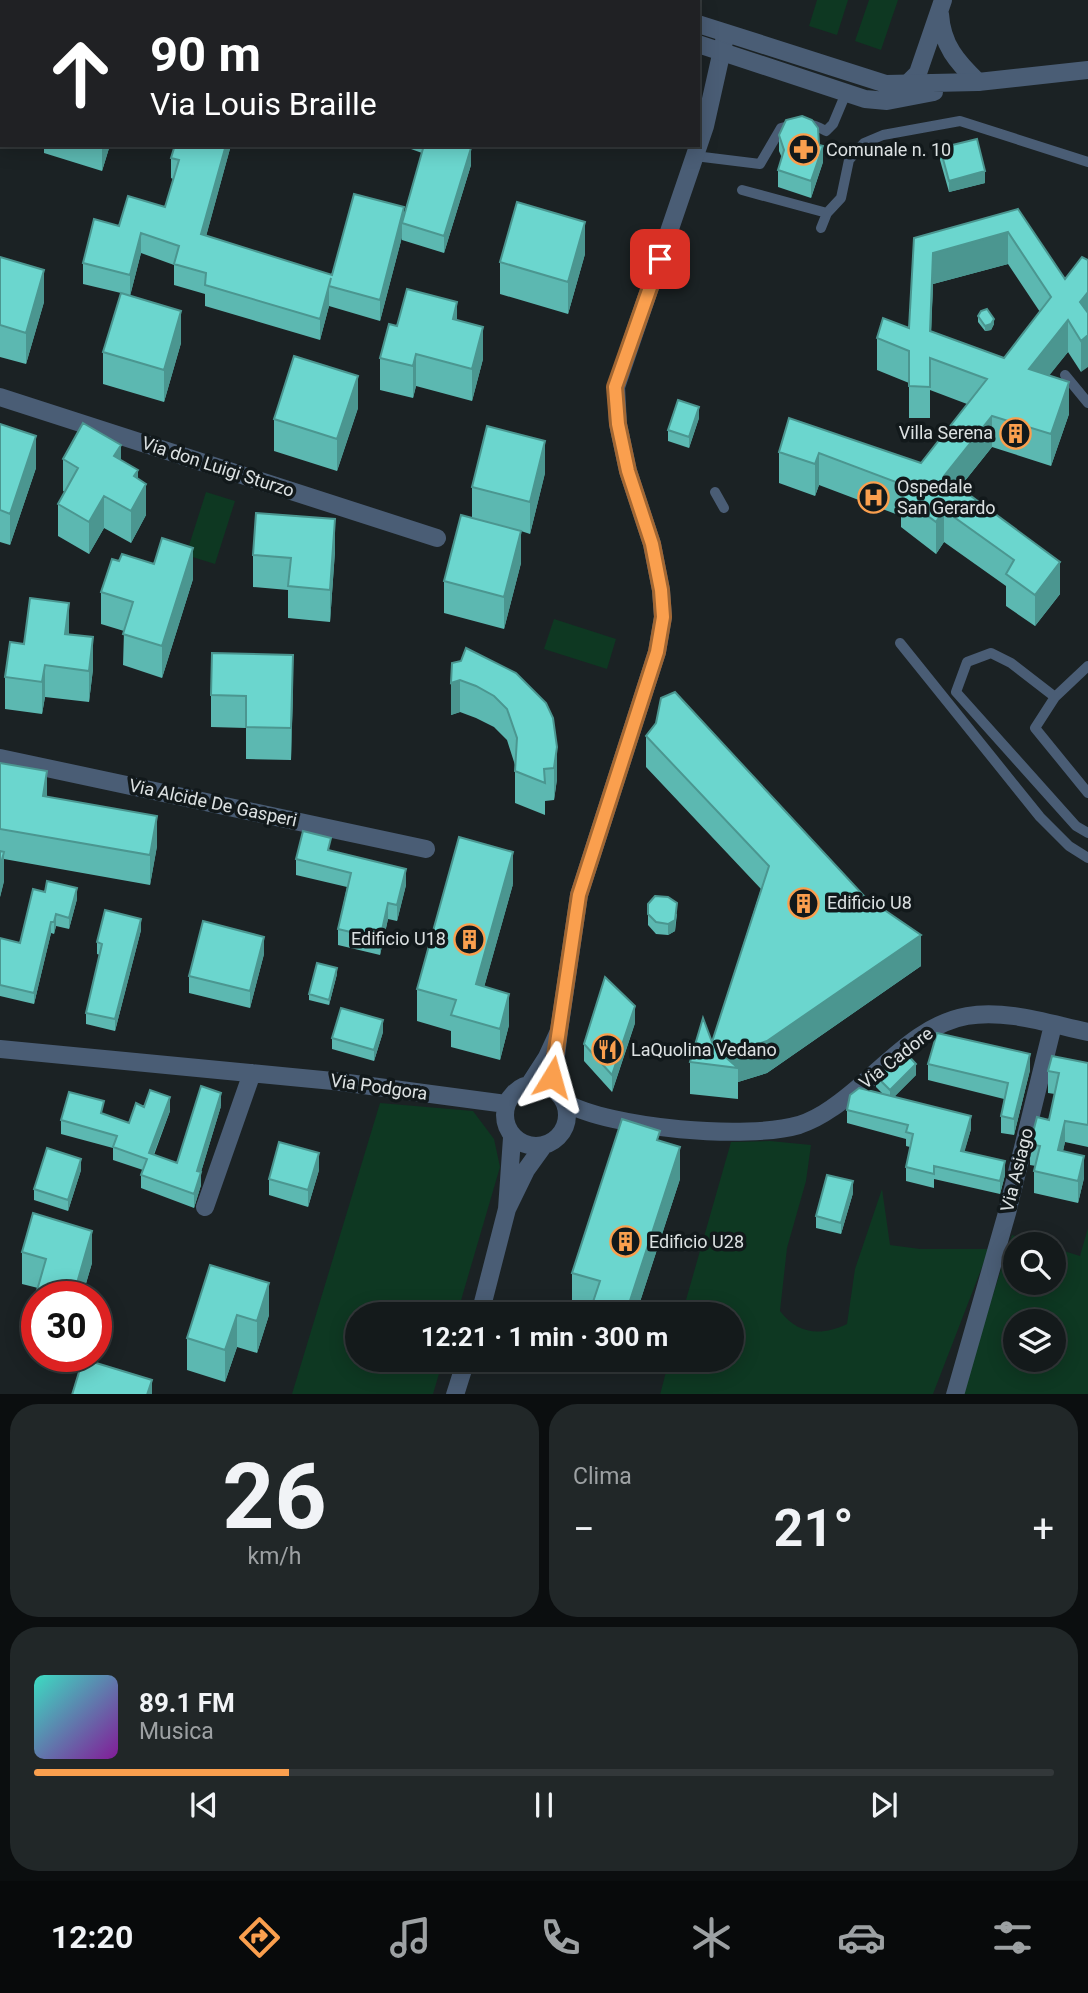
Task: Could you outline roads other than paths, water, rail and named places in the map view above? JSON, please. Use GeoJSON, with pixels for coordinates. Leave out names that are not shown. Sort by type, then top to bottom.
{"type":"FeatureCollection","features":[{"type":"Feature","properties":{"kind":"street"},"geometry":{"type":"LineString","coordinates":[[941,4],[949,49],[955,60],[978,82]]}},
{"type":"Feature","properties":{"kind":"street"},"geometry":{"type":"LineString","coordinates":[[906,85],[912,81],[921,66],[941,4]]}},
{"type":"Feature","properties":{"kind":"street"},"geometry":{"type":"LineString","coordinates":[[700,25],[867,80],[906,85],[978,82],[1088,70]]}},
{"type":"Feature","properties":{"kind":"street"},"geometry":{"type":"LineString","coordinates":[[700,136],[726,34]]}},
{"type":"Feature","properties":{"kind":"street"},"geometry":{"type":"LineString","coordinates":[[700,45],[865,99],[887,101],[978,82]]}},
{"type":"Feature","properties":{"kind":"street"},"geometry":{"type":"LineString","coordinates":[[483,1302],[507,1209],[518,1185],[544,1145],[559,1135],[565,1125],[558,1096],[559,1031],[579,895],[657,652],[663,617],[652,544],[628,471],[618,424],[615,387],[697,147]]}},
{"type":"Feature","properties":{"kind":"street","name":"Via don Luigi Sturzo"},"geometry":{"type":"LineString","coordinates":[[0,397],[437,538]]}},
{"type":"Feature","properties":{"kind":"street","name":"Via Alcide De Gasperi"},"geometry":{"type":"LineString","coordinates":[[0,758],[426,849]]}},
{"type":"Feature","properties":{"kind":"street","name":"Via Cadore"},"geometry":{"type":"LineString","coordinates":[[558,1096],[598,1116],[629,1122],[711,1131],[785,1128],[817,1118],[935,1027],[966,1016],[1012,1016],[1088,1032]]}},
{"type":"Feature","properties":{"kind":"street","name":"Via Asiago"},"geometry":{"type":"LineString","coordinates":[[955,1394],[1007,1213],[1053,1025]]}},
{"type":"Feature","properties":{"kind":"street"},"geometry":{"type":"LineString","coordinates":[[529,1085],[547,1057],[559,1031]]}},
{"type":"Feature","properties":{"kind":"street","name":"Via Podgora"},"geometry":{"type":"LineString","coordinates":[[0,1049],[251,1073],[506,1104]]}},
{"type":"Feature","properties":{"kind":"street"},"geometry":{"type":"LineString","coordinates":[[205,1207],[251,1073]]}},
{"type":"Feature","properties":{"kind":"street"},"geometry":{"type":"LineString","coordinates":[[507,1209],[512,1138],[507,1127],[506,1104],[521,1087],[529,1085],[558,1096]]}},
{"type":"Feature","properties":{"kind":"street"},"geometry":{"type":"LineString","coordinates":[[512,1138],[535,1146],[544,1145]]}},
{"type":"Feature","properties":{"kind":"street"},"geometry":{"type":"LineString","coordinates":[[455,1394],[462,1372]]}},
{"type":"Feature","properties":{"kind":"lane"},"geometry":{"type":"LineString","coordinates":[[695,156],[760,164],[767,157],[782,128],[800,122],[813,123],[826,131],[833,124],[846,93]]}},
{"type":"Feature","properties":{"kind":"lane"},"geometry":{"type":"LineString","coordinates":[[821,228],[827,213],[841,198],[849,160],[864,143],[883,135],[960,121],[1088,162]]}},
{"type":"Feature","properties":{"kind":"lane"},"geometry":{"type":"LineString","coordinates":[[742,190],[827,213]]}},
{"type":"Feature","properties":{"kind":"lane"},"geometry":{"type":"LineString","coordinates":[[1065,375],[1088,403]]}},
{"type":"Feature","properties":{"kind":"lane"},"geometry":{"type":"LineString","coordinates":[[715,492],[724,508]]}},
{"type":"Feature","properties":{"kind":"lane"},"geometry":{"type":"LineString","coordinates":[[900,643],[926,673],[941,698],[1040,817],[1069,846],[1088,858]]}},
{"type":"Feature","properties":{"kind":"lane"},"geometry":{"type":"LineString","coordinates":[[1055,697],[1011,663],[991,653],[967,662],[956,692],[1076,826],[1088,833]]}},
{"type":"Feature","properties":{"kind":"lane"},"geometry":{"type":"LineString","coordinates":[[1088,666],[1055,697],[1035,728],[1088,793]]}},
{"type":"Feature","properties":{"kind":"place","name":"Comunale n. 10"},"geometry":{"type":"Point","coordinates":[803,150]}},
{"type":"Feature","properties":{"kind":"place","name":"Villa Serena"},"geometry":{"type":"Point","coordinates":[1016,433]}},
{"type":"Feature","properties":{"kind":"place","name":"Ospedale San Gerardo"},"geometry":{"type":"Point","coordinates":[874,497]}},
{"type":"Feature","properties":{"kind":"place","name":"Edificio U8"},"geometry":{"type":"Point","coordinates":[804,903]}},
{"type":"Feature","properties":{"kind":"place","name":"Edificio U18"},"geometry":{"type":"Point","coordinates":[469,939]}},
{"type":"Feature","properties":{"kind":"place","name":"LaQuolina Vedano"},"geometry":{"type":"Point","coordinates":[608,1050]}},
{"type":"Feature","properties":{"kind":"place","name":"Edificio U28"},"geometry":{"type":"Point","coordinates":[626,1242]}}]}
